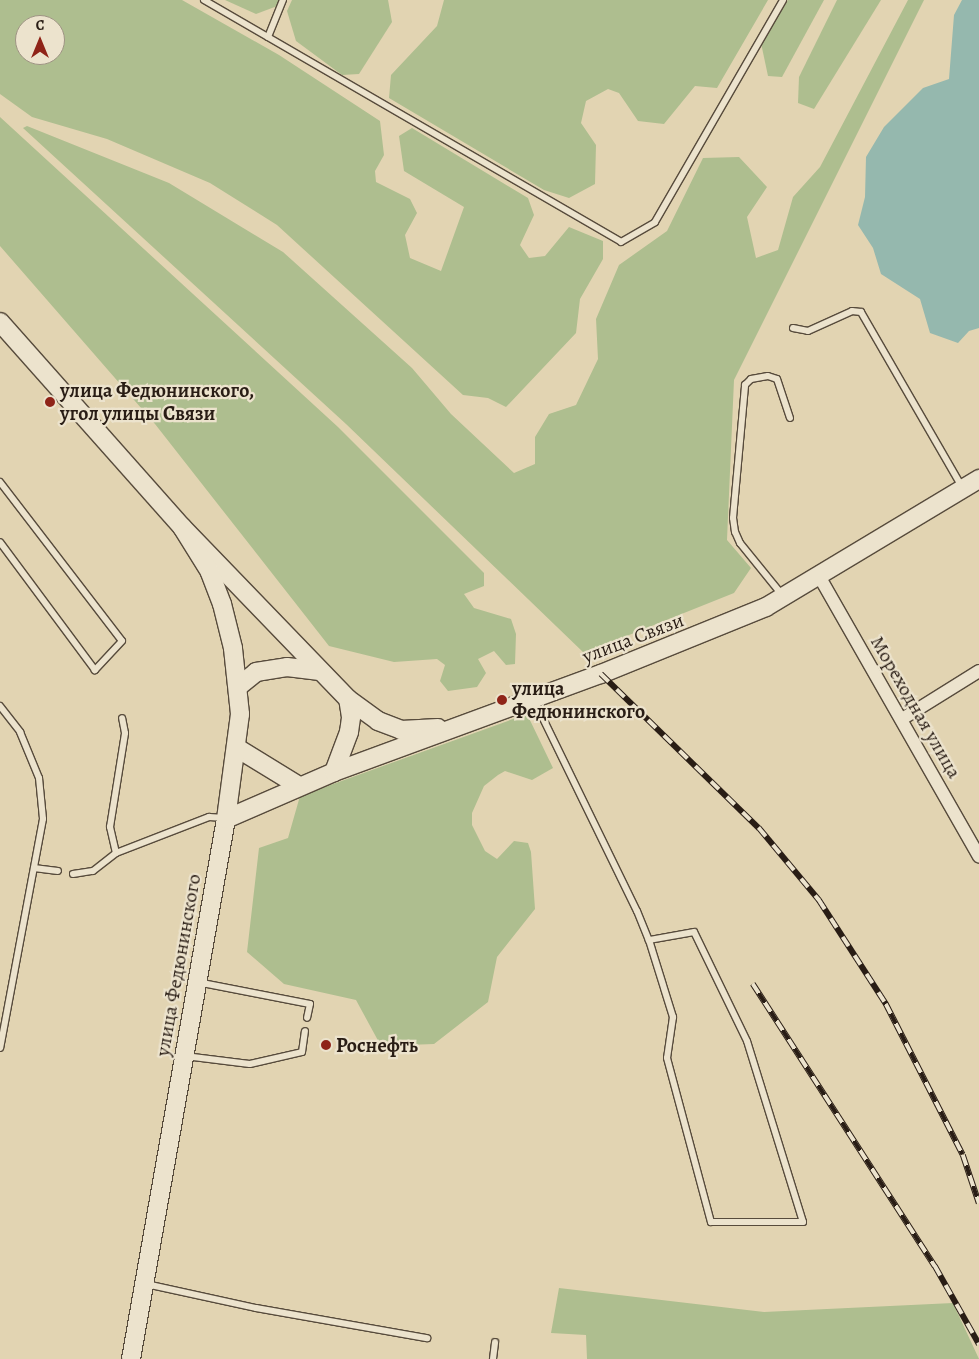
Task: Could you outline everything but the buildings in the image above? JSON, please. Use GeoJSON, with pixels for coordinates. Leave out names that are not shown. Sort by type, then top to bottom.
{"type":"FeatureCollection","features":[{"type":"Feature","properties":{"kind":"main road","name":"улица Федюнинского"},"geometry":{"type":"LineString","coordinates":[[0,322],[182,527],[318,671],[348,699],[378,722],[400,730],[468,723]]}},
{"type":"Feature","properties":{"kind":"main road","name":"улица Связи"},"geometry":{"type":"LineString","coordinates":[[226,818],[334,772],[534,699],[706,633],[784,597],[979,479]]}},
{"type":"Feature","properties":{"kind":"main road","name":"улица Федюнинского"},"geometry":{"type":"LineString","coordinates":[[131,1359],[237,748],[238,686],[222,604],[210,572],[182,527]]}},
{"type":"Feature","properties":{"kind":"main road"},"geometry":{"type":"LineString","coordinates":[[238,686],[256,672],[287,667],[318,671]]}},
{"type":"Feature","properties":{"kind":"main road"},"geometry":{"type":"LineString","coordinates":[[334,772],[349,732],[348,699]]}},
{"type":"Feature","properties":{"kind":"main road"},"geometry":{"type":"LineString","coordinates":[[237,748],[298,786]]}},
{"type":"Feature","properties":{"kind":"street","name":"Мореходная улица"},"geometry":{"type":"LineString","coordinates":[[819,576],[902,719],[975,839],[979,857]]}},
{"type":"Feature","properties":{"kind":"street"},"geometry":{"type":"LineString","coordinates":[[902,719],[979,671]]}},
{"type":"Feature","properties":{"kind":"lane"},"geometry":{"type":"LineString","coordinates":[[204,0],[621,242],[655,222],[783,0]]}},
{"type":"Feature","properties":{"kind":"lane"},"geometry":{"type":"LineString","coordinates":[[268,37],[283,0]]}},
{"type":"Feature","properties":{"kind":"lane"},"geometry":{"type":"LineString","coordinates":[[793,328],[808,331],[852,310],[860,312],[962,488]]}},
{"type":"Feature","properties":{"kind":"lane"},"geometry":{"type":"LineString","coordinates":[[784,597],[740,543],[735,532],[733,518],[745,385],[752,378],[768,376],[777,379],[790,418]]}},
{"type":"Feature","properties":{"kind":"lane"},"geometry":{"type":"LineString","coordinates":[[0,482],[122,641],[95,670],[0,542]]}},
{"type":"Feature","properties":{"kind":"lane"},"geometry":{"type":"LineString","coordinates":[[534,699],[638,911],[648,940],[673,1016],[667,1058],[711,1222],[803,1222],[747,1041],[694,932],[648,940]]}},
{"type":"Feature","properties":{"kind":"lane"},"geometry":{"type":"LineString","coordinates":[[0,706],[20,732],[39,778],[43,819],[0,1048]]}},
{"type":"Feature","properties":{"kind":"lane"},"geometry":{"type":"LineString","coordinates":[[116,853],[110,827],[125,733],[122,718]]}},
{"type":"Feature","properties":{"kind":"lane"},"geometry":{"type":"LineString","coordinates":[[73,874],[93,871],[116,853],[209,817],[226,818]]}},
{"type":"Feature","properties":{"kind":"lane"},"geometry":{"type":"LineString","coordinates":[[34,868],[58,871]]}},
{"type":"Feature","properties":{"kind":"lane"},"geometry":{"type":"LineString","coordinates":[[196,982],[310,1004],[307,1018]]}},
{"type":"Feature","properties":{"kind":"lane"},"geometry":{"type":"LineString","coordinates":[[184,1056],[250,1064],[302,1052],[305,1031]]}},
{"type":"Feature","properties":{"kind":"lane"},"geometry":{"type":"LineString","coordinates":[[145,1284],[256,1308],[427,1338]]}},
{"type":"Feature","properties":{"kind":"lane"},"geometry":{"type":"LineString","coordinates":[[493,1359],[495,1342]]}},
{"type":"Feature","properties":{"kind":"green space"},"geometry":{"type":"Polygon","coordinates":[[[0,0],[182,0],[279,55],[380,121],[384,155],[375,171],[376,182],[410,199],[417,213],[405,235],[410,258],[441,271],[464,207],[404,171],[399,136],[412,128],[528,198],[534,215],[520,245],[529,258],[545,256],[569,227],[603,241],[603,259],[580,299],[576,333],[506,407],[488,398],[463,395],[277,225],[210,183],[107,139],[32,117],[0,94],[0,0]]]}},
{"type":"Feature","properties":{"kind":"green space"},"geometry":{"type":"Polygon","coordinates":[[[225,0],[282,0],[280,5],[256,14],[225,0]]]}},
{"type":"Feature","properties":{"kind":"green space"},"geometry":{"type":"Polygon","coordinates":[[[292,0],[388,0],[392,22],[359,74],[342,75],[296,41],[287,11],[292,0]]]}},
{"type":"Feature","properties":{"kind":"green space"},"geometry":{"type":"Polygon","coordinates":[[[444,0],[768,0],[717,88],[695,86],[664,124],[638,121],[619,93],[608,89],[586,101],[581,123],[596,145],[595,184],[569,198],[544,190],[389,98],[391,75],[437,26],[444,0]]]}},
{"type":"Feature","properties":{"kind":"green space"},"geometry":{"type":"Polygon","coordinates":[[[788,0],[824,0],[782,77],[768,76],[761,43],[788,0]]]}},
{"type":"Feature","properties":{"kind":"green space"},"geometry":{"type":"Polygon","coordinates":[[[837,0],[881,0],[814,109],[798,103],[799,77],[837,0]]]}},
{"type":"Feature","properties":{"kind":"green space"},"geometry":{"type":"Polygon","coordinates":[[[908,0],[924,0],[734,380],[727,540],[751,568],[734,593],[584,653],[346,424],[23,128],[27,126],[169,183],[283,252],[412,368],[451,414],[514,473],[535,464],[535,437],[549,414],[576,405],[598,359],[596,319],[619,265],[667,231],[703,158],[739,157],[767,187],[747,217],[756,258],[778,250],[793,197],[820,167],[908,0]]]}},
{"type":"Feature","properties":{"kind":"green space"},"geometry":{"type":"Polygon","coordinates":[[[0,117],[338,427],[484,573],[484,586],[464,594],[474,608],[511,619],[516,634],[515,664],[506,665],[494,651],[478,659],[486,673],[477,687],[448,691],[440,681],[445,665],[437,659],[394,662],[329,646],[155,424],[0,246],[0,117]]]}},
{"type":"Feature","properties":{"kind":"green space"},"geometry":{"type":"Polygon","coordinates":[[[527,714],[553,768],[532,780],[505,771],[484,786],[472,813],[472,825],[485,851],[497,859],[514,841],[528,843],[531,852],[535,909],[497,957],[488,1002],[434,1044],[381,1046],[356,1000],[284,984],[247,952],[259,848],[288,838],[300,796],[527,714]]]}},
{"type":"Feature","properties":{"kind":"green space"},"geometry":{"type":"Polygon","coordinates":[[[559,1288],[764,1312],[953,1303],[979,1359],[587,1359],[586,1335],[551,1333],[559,1288]]]}},
{"type":"Feature","properties":{"kind":"water"},"geometry":{"type":"Polygon","coordinates":[[[962,0],[979,0],[979,328],[969,331],[958,343],[930,333],[920,299],[881,274],[873,248],[858,225],[865,197],[866,157],[884,127],[923,88],[949,79],[954,15],[962,0]]]}},
{"type":"Feature","properties":{"kind":"railway"},"geometry":{"type":"LineString","coordinates":[[601,674],[759,828],[819,900],[886,1004],[963,1155],[979,1203]]}},
{"type":"Feature","properties":{"kind":"railway"},"geometry":{"type":"LineString","coordinates":[[753,984],[935,1266],[979,1344]]}},
{"type":"Feature","properties":{"kind":"place","name":"улица Федюнинского, угол улицы Связи"},"geometry":{"type":"Point","coordinates":[50,402]}},
{"type":"Feature","properties":{"kind":"place","name":"улица Федюнинского"},"geometry":{"type":"Point","coordinates":[502,700]}},
{"type":"Feature","properties":{"kind":"place","name":"Роснефть"},"geometry":{"type":"Point","coordinates":[326,1045]}}]}
